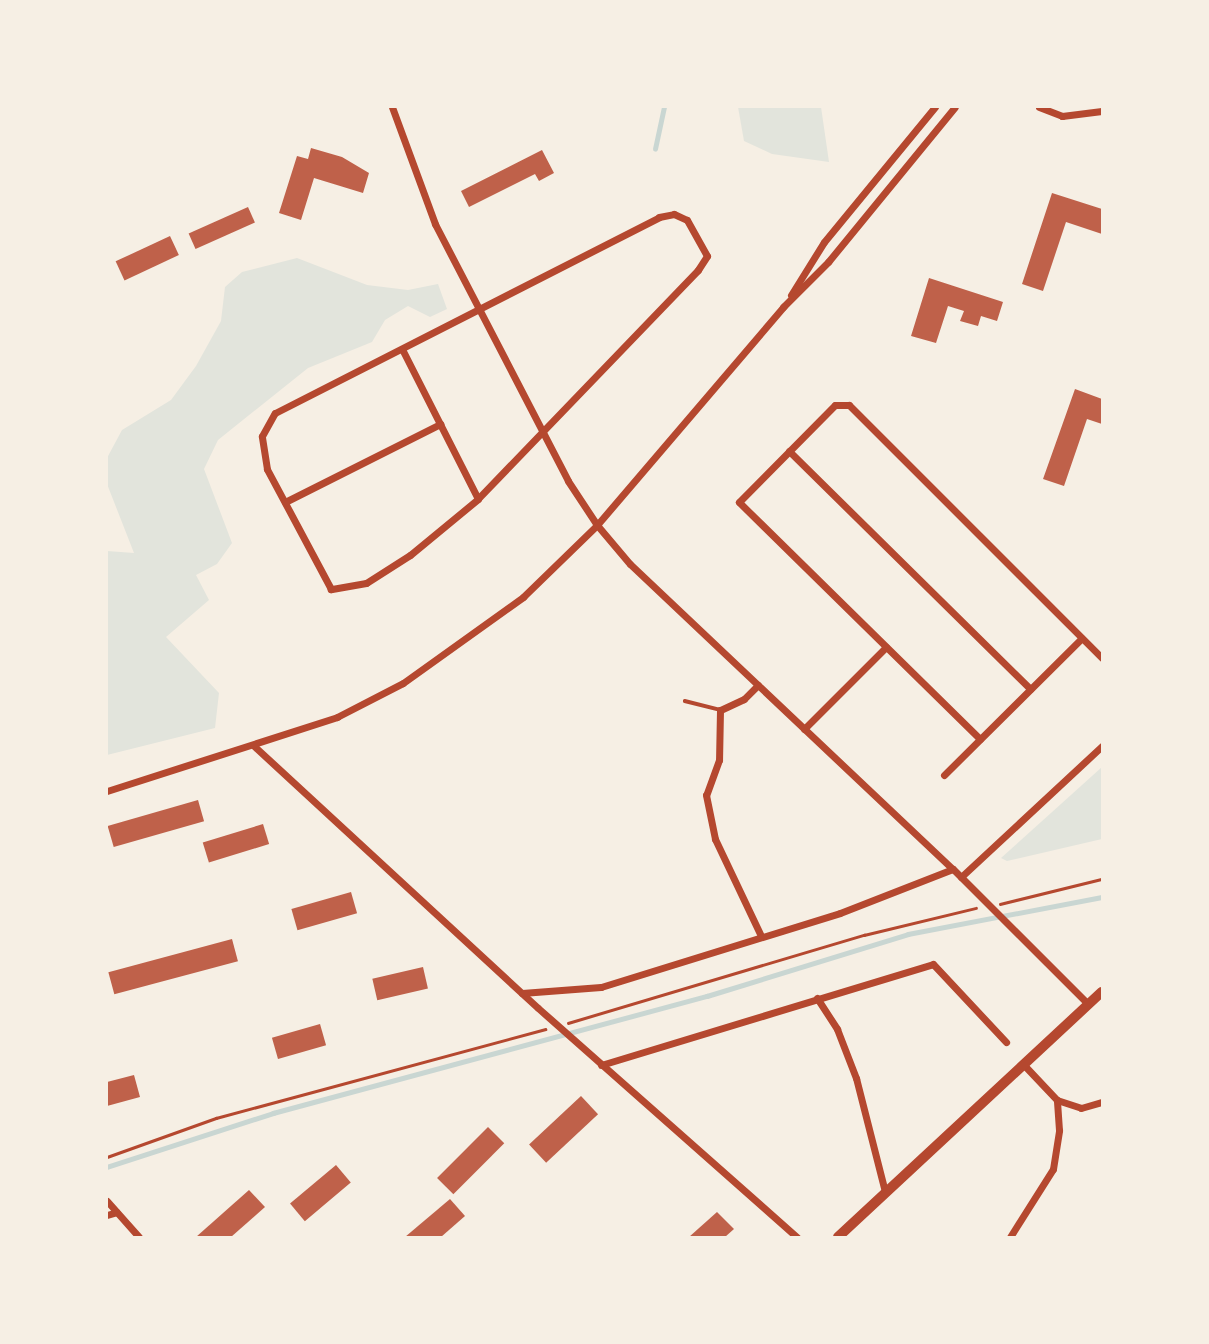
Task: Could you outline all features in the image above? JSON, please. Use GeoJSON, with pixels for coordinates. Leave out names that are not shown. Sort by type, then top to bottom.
{"type":"FeatureCollection","features":[{"type":"Feature","properties":{"kind":"street"},"geometry":{"type":"LineString","coordinates":[[392,107],[435,225],[544,432],[597,525],[630,564],[953,869],[1088,1003]]}},
{"type":"Feature","properties":{"kind":"street"},"geometry":{"type":"LineString","coordinates":[[783,307],[824,242],[936,107]]}},
{"type":"Feature","properties":{"kind":"street"},"geometry":{"type":"LineString","coordinates":[[107,791],[254,746],[337,717],[403,683],[523,597],[597,525],[783,307],[828,262],[956,107]]}},
{"type":"Feature","properties":{"kind":"street"},"geometry":{"type":"LineString","coordinates":[[1039,107],[1052,115],[1102,111]]}},
{"type":"Feature","properties":{"kind":"street"},"geometry":{"type":"LineString","coordinates":[[1052,115],[1057,107]]}},
{"type":"Feature","properties":{"kind":"street"},"geometry":{"type":"LineString","coordinates":[[674,214],[687,220],[707,256],[698,270],[478,499],[410,555],[366,583],[331,589],[262,453],[262,436],[275,413],[402,349],[659,217],[674,214]]}},
{"type":"Feature","properties":{"kind":"street"},"geometry":{"type":"LineString","coordinates":[[402,349],[478,499]]}},
{"type":"Feature","properties":{"kind":"street"},"geometry":{"type":"LineString","coordinates":[[980,739],[739,502],[835,405],[849,405],[1102,658]]}},
{"type":"Feature","properties":{"kind":"street"},"geometry":{"type":"LineString","coordinates":[[285,502],[440,424]]}},
{"type":"Feature","properties":{"kind":"street"},"geometry":{"type":"LineString","coordinates":[[789,451],[1030,689]]}},
{"type":"Feature","properties":{"kind":"street"},"geometry":{"type":"LineString","coordinates":[[944,775],[1082,638]]}},
{"type":"Feature","properties":{"kind":"street"},"geometry":{"type":"LineString","coordinates":[[804,729],[887,646]]}},
{"type":"Feature","properties":{"kind":"street"},"geometry":{"type":"LineString","coordinates":[[758,685],[744,699],[720,710],[719,760],[706,795],[710,822],[722,858],[761,936]]}},
{"type":"Feature","properties":{"kind":"street"},"geometry":{"type":"LineString","coordinates":[[254,746],[601,1065],[797,1237]]}},
{"type":"Feature","properties":{"kind":"street"},"geometry":{"type":"LineString","coordinates":[[961,877],[1102,746]]}},
{"type":"Feature","properties":{"kind":"street"},"geometry":{"type":"LineString","coordinates":[[522,993],[601,987],[840,913],[953,869]]}},
{"type":"Feature","properties":{"kind":"street"},"geometry":{"type":"LineString","coordinates":[[601,1065],[933,964],[1006,1042]]}},
{"type":"Feature","properties":{"kind":"street"},"geometry":{"type":"LineString","coordinates":[[838,1237],[1102,992]]}},
{"type":"Feature","properties":{"kind":"street"},"geometry":{"type":"LineString","coordinates":[[817,998],[836,1030],[856,1078],[885,1192]]}},
{"type":"Feature","properties":{"kind":"street"},"geometry":{"type":"LineString","coordinates":[[1023,1064],[1057,1100],[1081,1108],[1102,1102]]}},
{"type":"Feature","properties":{"kind":"street"},"geometry":{"type":"LineString","coordinates":[[1010,1237],[1053,1169],[1059,1130],[1057,1100]]}},
{"type":"Feature","properties":{"kind":"street"},"geometry":{"type":"LineString","coordinates":[[107,1201],[139,1237]]}},
{"type":"Feature","properties":{"kind":"street"},"geometry":{"type":"LineString","coordinates":[[107,1215],[117,1212]]}},
{"type":"Feature","properties":{"kind":"lane"},"geometry":{"type":"LineString","coordinates":[[685,701],[720,710]]}},
{"type":"Feature","properties":{"kind":"path"},"geometry":{"type":"LineString","coordinates":[[991,905],[1102,879]]}},
{"type":"Feature","properties":{"kind":"path"},"geometry":{"type":"LineString","coordinates":[[566,1023],[864,935],[978,908]]}},
{"type":"Feature","properties":{"kind":"path"},"geometry":{"type":"LineString","coordinates":[[107,1157],[216,1118],[554,1026]]}},
{"type":"Feature","properties":{"kind":"shaded area"},"geometry":{"type":"Polygon","coordinates":[[[738,107],[821,107],[829,162],[772,154],[744,141],[738,107]]]}},
{"type":"Feature","properties":{"kind":"shaded area"},"geometry":{"type":"Polygon","coordinates":[[[297,258],[367,285],[408,290],[438,284],[447,309],[430,317],[408,306],[385,320],[372,342],[308,368],[218,440],[204,469],[232,543],[217,564],[196,575],[209,600],[166,637],[219,693],[215,728],[107,755],[107,551],[134,553],[107,484],[107,458],[122,430],[171,400],[196,366],[221,321],[225,287],[242,272],[297,258]]]}},
{"type":"Feature","properties":{"kind":"shaded area"},"geometry":{"type":"Polygon","coordinates":[[[1102,767],[1102,839],[1007,861],[1001,858],[1102,767]]]}},
{"type":"Feature","properties":{"kind":"building"},"geometry":{"type":"Polygon","coordinates":[[[311,148],[342,157],[369,173],[363,193],[314,178],[301,220],[279,213],[297,156],[308,159],[311,148]]]}},
{"type":"Feature","properties":{"kind":"building"},"geometry":{"type":"Polygon","coordinates":[[[542,150],[554,173],[539,181],[535,174],[469,207],[461,191],[542,150]]]}},
{"type":"Feature","properties":{"kind":"building"},"geometry":{"type":"Polygon","coordinates":[[[1052,193],[1102,209],[1102,234],[1066,222],[1043,291],[1022,284],[1052,193]]]}},
{"type":"Feature","properties":{"kind":"building"},"geometry":{"type":"Polygon","coordinates":[[[248,207],[255,223],[196,249],[189,233],[248,207]]]}},
{"type":"Feature","properties":{"kind":"building"},"geometry":{"type":"Polygon","coordinates":[[[170,236],[179,255],[124,280],[116,261],[170,236]]]}},
{"type":"Feature","properties":{"kind":"building"},"geometry":{"type":"Polygon","coordinates":[[[929,278],[1003,302],[997,321],[981,316],[978,326],[960,321],[964,311],[948,306],[936,343],[911,336],[929,278]]]}},
{"type":"Feature","properties":{"kind":"building"},"geometry":{"type":"Polygon","coordinates":[[[1075,389],[1102,399],[1102,424],[1087,419],[1064,486],[1043,479],[1075,389]]]}},
{"type":"Feature","properties":{"kind":"building"},"geometry":{"type":"Polygon","coordinates":[[[198,800],[204,821],[114,847],[108,826],[198,800]]]}},
{"type":"Feature","properties":{"kind":"building"},"geometry":{"type":"Polygon","coordinates":[[[263,824],[269,844],[209,863],[203,842],[263,824]]]}},
{"type":"Feature","properties":{"kind":"building"},"geometry":{"type":"Polygon","coordinates":[[[351,892],[357,913],[297,930],[291,909],[351,892]]]}},
{"type":"Feature","properties":{"kind":"building"},"geometry":{"type":"Polygon","coordinates":[[[232,939],[238,961],[114,994],[108,972],[232,939]]]}},
{"type":"Feature","properties":{"kind":"building"},"geometry":{"type":"Polygon","coordinates":[[[423,967],[428,988],[377,1000],[372,979],[423,967]]]}},
{"type":"Feature","properties":{"kind":"building"},"geometry":{"type":"Polygon","coordinates":[[[320,1024],[326,1045],[278,1059],[272,1038],[320,1024]]]}},
{"type":"Feature","properties":{"kind":"building"},"geometry":{"type":"Polygon","coordinates":[[[134,1075],[140,1097],[107,1106],[107,1082],[134,1075]]]}},
{"type":"Feature","properties":{"kind":"building"},"geometry":{"type":"Polygon","coordinates":[[[581,1096],[598,1114],[546,1163],[529,1144],[581,1096]]]}},
{"type":"Feature","properties":{"kind":"building"},"geometry":{"type":"Polygon","coordinates":[[[488,1127],[504,1143],[453,1194],[437,1178],[488,1127]]]}},
{"type":"Feature","properties":{"kind":"building"},"geometry":{"type":"Polygon","coordinates":[[[336,1165],[351,1183],[305,1221],[290,1204],[336,1165]]]}},
{"type":"Feature","properties":{"kind":"building"},"geometry":{"type":"Polygon","coordinates":[[[249,1190],[265,1207],[231,1237],[196,1237],[249,1190]]]}},
{"type":"Feature","properties":{"kind":"building"},"geometry":{"type":"Polygon","coordinates":[[[450,1199],[465,1216],[441,1237],[405,1237],[450,1199]]]}},
{"type":"Feature","properties":{"kind":"building"},"geometry":{"type":"Polygon","coordinates":[[[717,1212],[734,1229],[725,1237],[689,1237],[717,1212]]]}},
{"type":"Feature","properties":{"kind":"waterway"},"geometry":{"type":"LineString","coordinates":[[655,149],[664,107]]}},
{"type":"Feature","properties":{"kind":"waterway"},"geometry":{"type":"LineString","coordinates":[[107,1167],[273,1113],[707,996],[908,934],[1102,897]]}}]}
